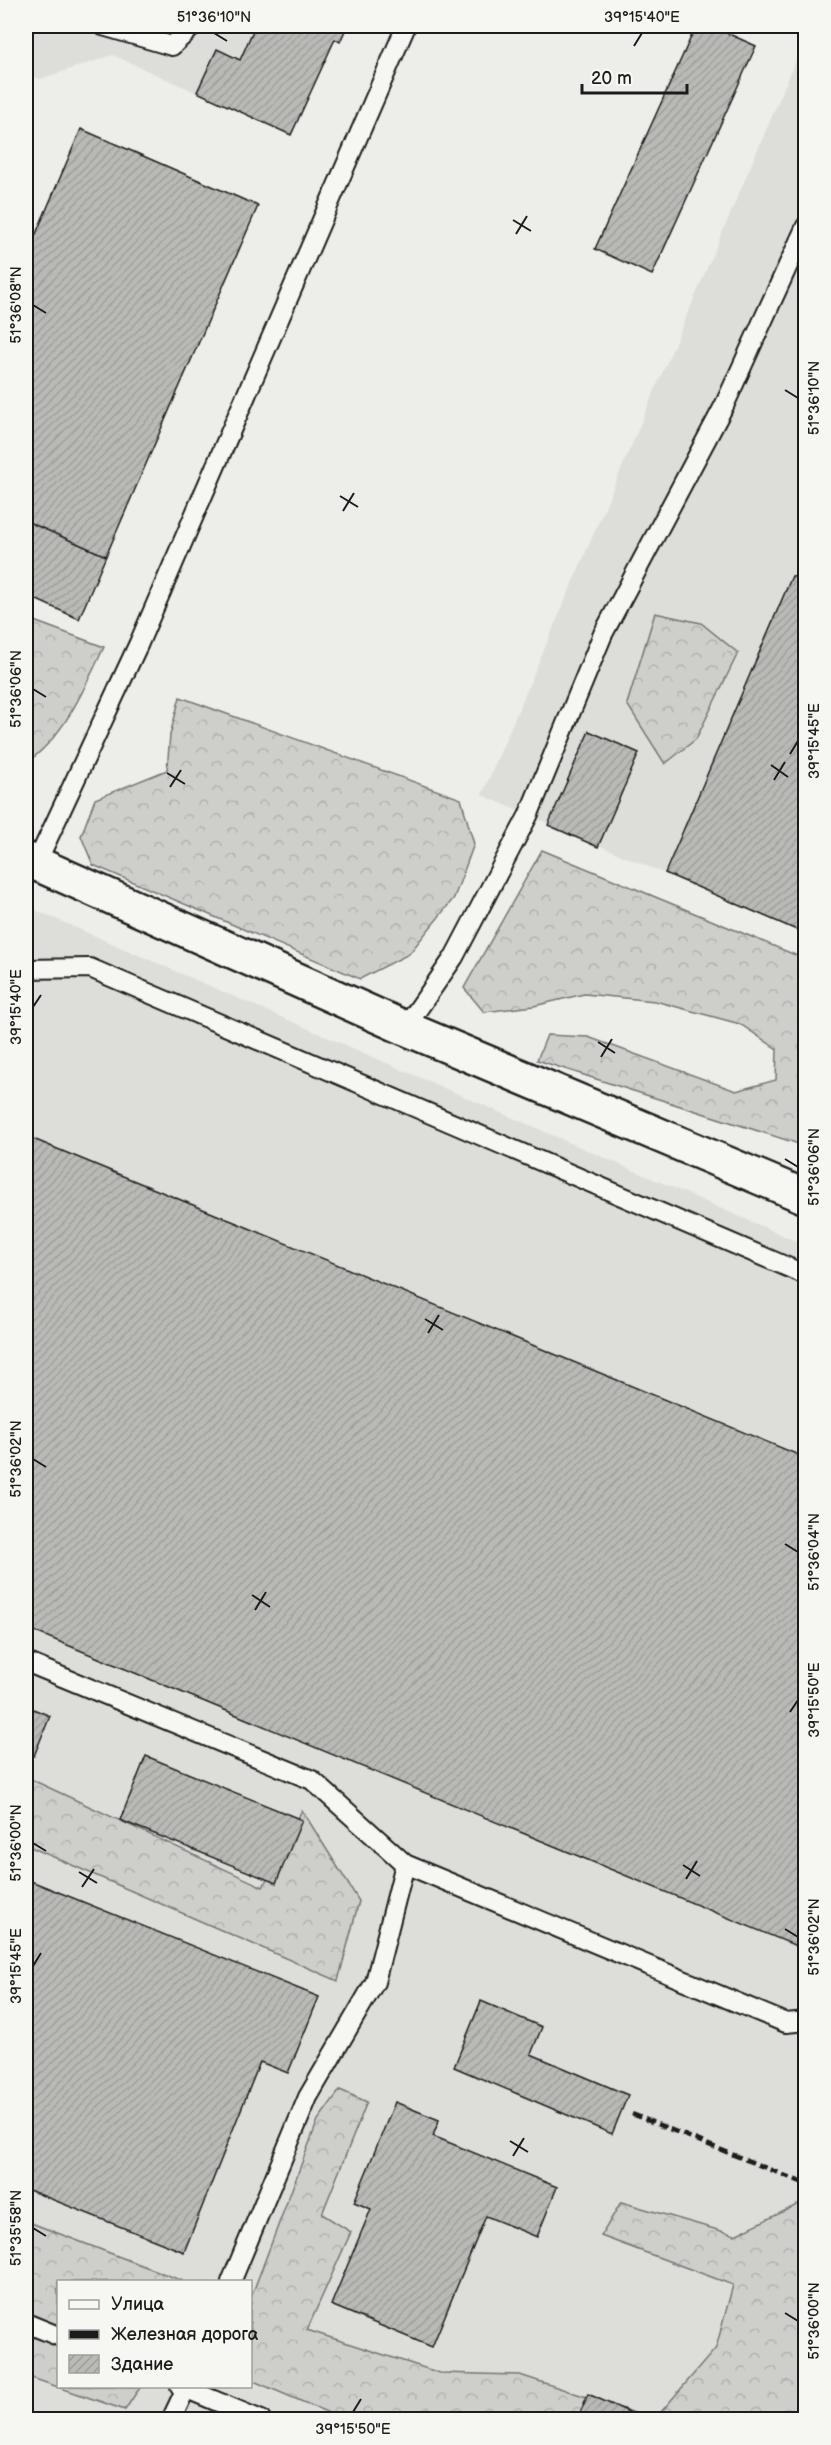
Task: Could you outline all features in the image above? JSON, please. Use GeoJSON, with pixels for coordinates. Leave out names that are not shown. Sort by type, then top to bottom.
{"type":"FeatureCollection","features":[{"type":"Feature","properties":{"kind":"street"},"geometry":{"type":"LineString","coordinates":[[31,862],[405,1028],[806,1197]]}},
{"type":"Feature","properties":{"kind":"lane"},"geometry":{"type":"LineString","coordinates":[[103,26],[172,45],[193,26]]}},
{"type":"Feature","properties":{"kind":"lane"},"geometry":{"type":"LineString","coordinates":[[31,862],[139,643],[406,26]]}},
{"type":"Feature","properties":{"kind":"lane"},"geometry":{"type":"LineString","coordinates":[[405,1028],[454,957],[528,816],[603,634],[724,406],[806,226]]}},
{"type":"Feature","properties":{"kind":"lane"},"geometry":{"type":"LineString","coordinates":[[26,969],[90,968],[806,1275]]}},
{"type":"Feature","properties":{"kind":"lane"},"geometry":{"type":"LineString","coordinates":[[26,1662],[312,1780],[405,1864],[786,2023],[806,2021]]}},
{"type":"Feature","properties":{"kind":"lane"},"geometry":{"type":"LineString","coordinates":[[232,2280],[308,2097],[375,1982],[405,1864]]}},
{"type":"Feature","properties":{"kind":"lane"},"geometry":{"type":"LineString","coordinates":[[26,2323],[57,2336]]}},
{"type":"Feature","properties":{"kind":"lane"},"geometry":{"type":"LineString","coordinates":[[171,2420],[184,2388]]}},
{"type":"Feature","properties":{"kind":"lane"},"geometry":{"type":"LineString","coordinates":[[186,2388],[261,2420]]}},
{"type":"Feature","properties":{"kind":"shaded area"},"geometry":{"type":"Polygon","coordinates":[[[26,26],[347,26],[340,42],[335,40],[291,135],[113,55],[40,79],[26,74],[26,26]]]}},
{"type":"Feature","properties":{"kind":"shaded area"},"geometry":{"type":"Polygon","coordinates":[[[805,39],[805,934],[482,795],[805,39]]]}},
{"type":"Feature","properties":{"kind":"shaded area"},"geometry":{"type":"Polygon","coordinates":[[[26,906],[805,1245],[805,2419],[26,2419],[26,906]]]}},
{"type":"Feature","properties":{"kind":"green space"},"geometry":{"type":"Polygon","coordinates":[[[655,613],[701,623],[738,653],[696,739],[665,764],[627,704],[655,613]]]}},
{"type":"Feature","properties":{"kind":"green space"},"geometry":{"type":"Polygon","coordinates":[[[26,618],[104,647],[63,726],[40,752],[26,763],[26,618]]]}},
{"type":"Feature","properties":{"kind":"green space"},"geometry":{"type":"Polygon","coordinates":[[[180,697],[461,799],[474,844],[454,898],[409,954],[360,979],[93,865],[81,836],[95,799],[167,770],[170,735],[180,697]]]}},
{"type":"Feature","properties":{"kind":"green space"},"geometry":{"type":"Polygon","coordinates":[[[542,850],[805,959],[805,1146],[537,1060],[547,1035],[588,1037],[736,1091],[776,1080],[777,1049],[740,1024],[655,1001],[584,994],[534,1006],[484,1012],[464,988],[542,850]]]}},
{"type":"Feature","properties":{"kind":"green space"},"geometry":{"type":"Polygon","coordinates":[[[26,1777],[263,1887],[302,1810],[359,1901],[338,1981],[26,1845],[26,1777]]]}},
{"type":"Feature","properties":{"kind":"green space"},"geometry":{"type":"Polygon","coordinates":[[[340,2090],[367,2102],[322,2214],[351,2232],[307,2330],[440,2373],[520,2375],[653,2419],[343,2419],[252,2380],[252,2295],[318,2120],[340,2090]]]}},
{"type":"Feature","properties":{"kind":"green space"},"geometry":{"type":"Polygon","coordinates":[[[805,2201],[805,2419],[655,2419],[716,2348],[733,2285],[601,2236],[621,2202],[735,2235],[805,2201]]]}},
{"type":"Feature","properties":{"kind":"green space"},"geometry":{"type":"Polygon","coordinates":[[[26,2221],[180,2280],[57,2280],[57,2387],[26,2376],[26,2221]]]}},
{"type":"Feature","properties":{"kind":"green space"},"geometry":{"type":"Polygon","coordinates":[[[61,2388],[139,2388],[125,2410],[61,2388]]]}},
{"type":"Feature","properties":{"kind":"building"},"geometry":{"type":"Polygon","coordinates":[[[255,26],[347,26],[340,42],[335,39],[291,135],[197,92],[217,49],[240,60],[255,26]]]}},
{"type":"Feature","properties":{"kind":"building"},"geometry":{"type":"Polygon","coordinates":[[[696,26],[711,26],[756,46],[652,275],[595,249],[696,26]]]}},
{"type":"Feature","properties":{"kind":"building"},"geometry":{"type":"Polygon","coordinates":[[[81,129],[258,206],[106,556],[26,521],[26,257],[81,129]]]}},
{"type":"Feature","properties":{"kind":"building"},"geometry":{"type":"Polygon","coordinates":[[[26,521],[106,556],[79,619],[26,595],[26,521]]]}},
{"type":"Feature","properties":{"kind":"building"},"geometry":{"type":"Polygon","coordinates":[[[792,576],[806,582],[806,934],[665,873],[792,576]]]}},
{"type":"Feature","properties":{"kind":"building"},"geometry":{"type":"Polygon","coordinates":[[[589,731],[639,753],[598,847],[548,825],[589,731]]]}},
{"type":"Feature","properties":{"kind":"building"},"geometry":{"type":"Polygon","coordinates":[[[26,1136],[806,1458],[806,1950],[26,1628],[26,1136]]]}},
{"type":"Feature","properties":{"kind":"building"},"geometry":{"type":"Polygon","coordinates":[[[26,1706],[50,1716],[34,1756],[26,1752],[26,1706]]]}},
{"type":"Feature","properties":{"kind":"building"},"geometry":{"type":"Polygon","coordinates":[[[146,1756],[302,1820],[276,1883],[120,1820],[146,1756]]]}},
{"type":"Feature","properties":{"kind":"building"},"geometry":{"type":"Polygon","coordinates":[[[26,1879],[319,1997],[288,2073],[260,2062],[184,2252],[26,2189],[26,1879]]]}},
{"type":"Feature","properties":{"kind":"building"},"geometry":{"type":"Polygon","coordinates":[[[481,2001],[542,2027],[531,2054],[628,2095],[612,2134],[454,2067],[481,2001]]]}},
{"type":"Feature","properties":{"kind":"building"},"geometry":{"type":"Polygon","coordinates":[[[395,2102],[439,2120],[433,2136],[557,2187],[537,2237],[486,2216],[432,2347],[331,2305],[371,2209],[354,2202],[395,2102]]]}},
{"type":"Feature","properties":{"kind":"building"},"geometry":{"type":"Polygon","coordinates":[[[588,2394],[647,2420],[577,2420],[588,2394]]]}},
{"type":"Feature","properties":{"kind":"railway"},"geometry":{"type":"LineString","coordinates":[[632,2114],[806,2184]]}}]}
